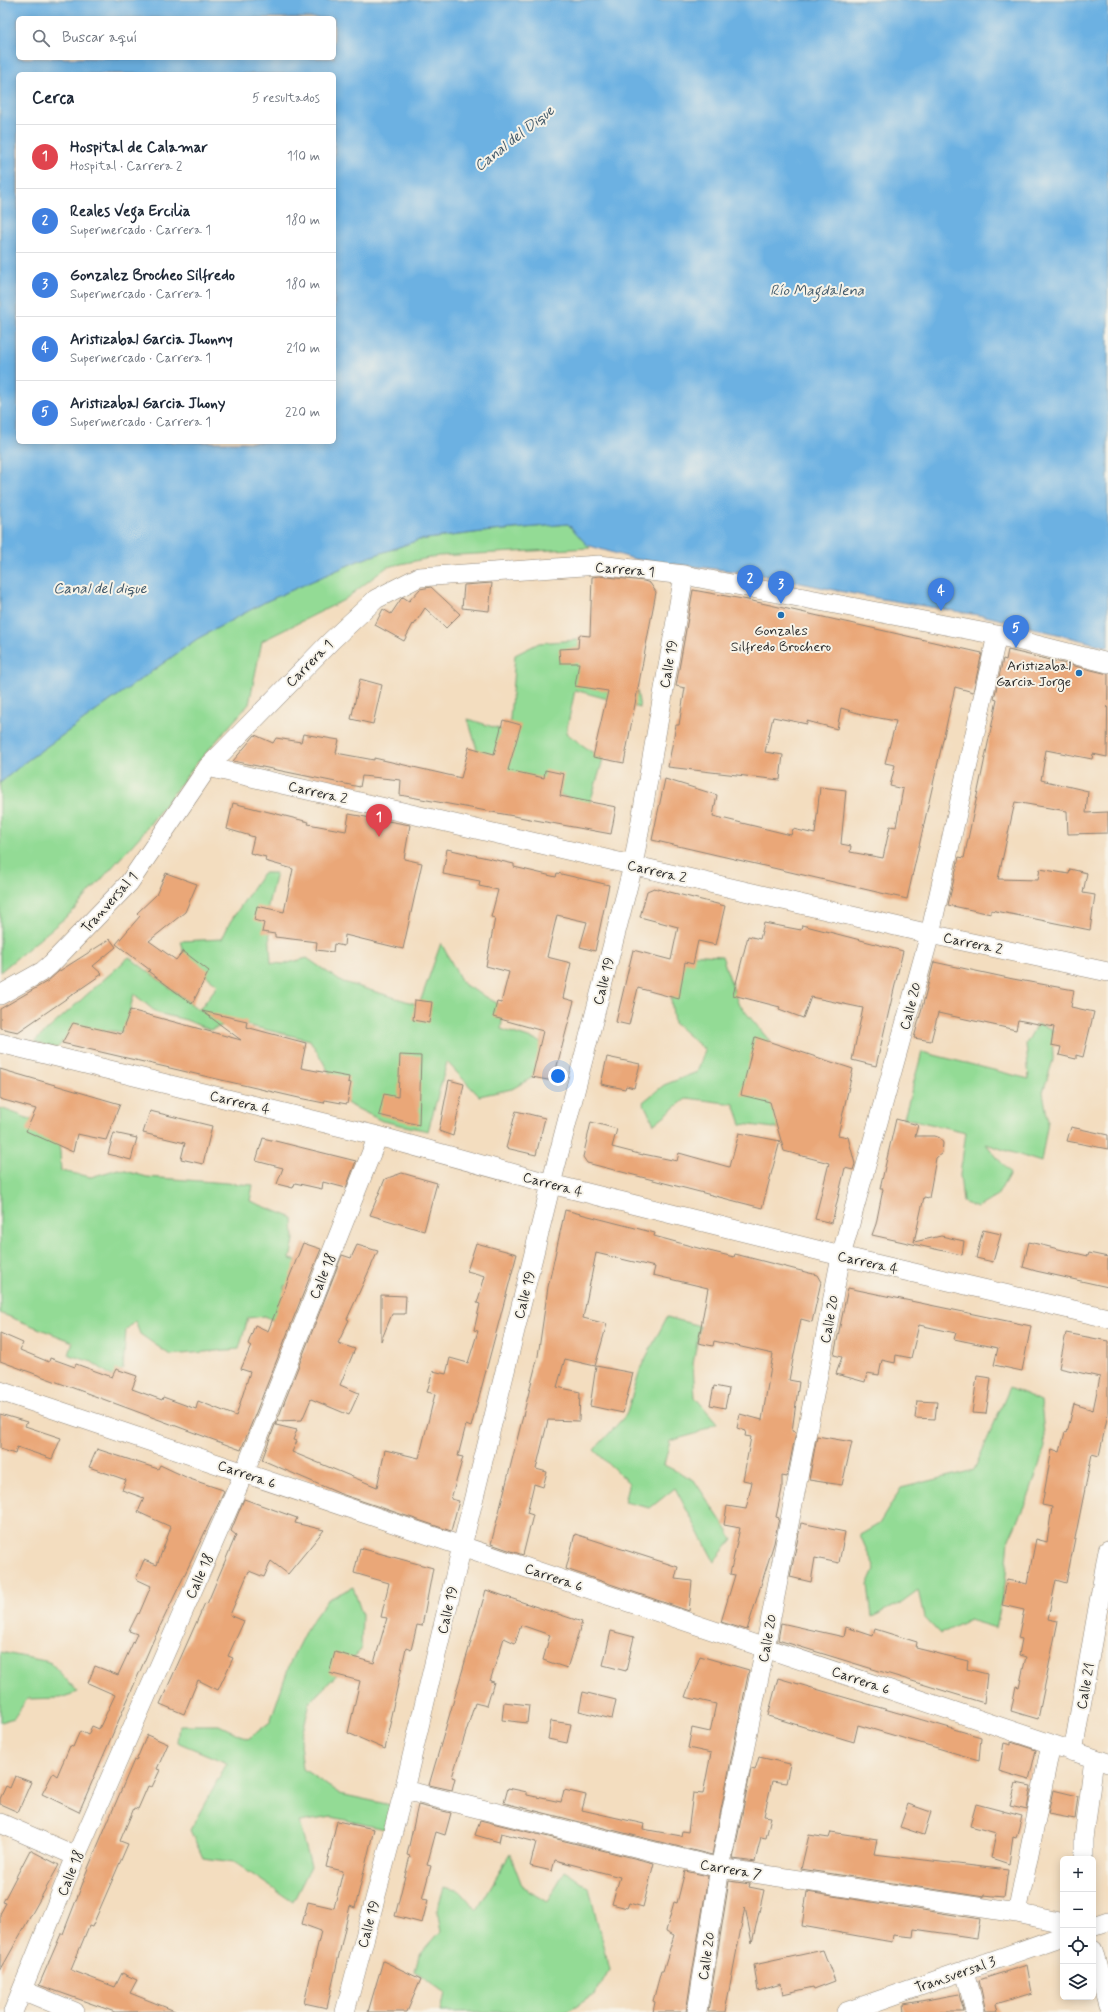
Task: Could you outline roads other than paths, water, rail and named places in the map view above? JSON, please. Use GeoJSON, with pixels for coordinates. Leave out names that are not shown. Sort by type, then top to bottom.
{"type":"FeatureCollection","features":[{"type":"Feature","properties":{"kind":"street","name":"Carrera 1"},"geometry":{"type":"LineString","coordinates":[[208,767],[331,641],[376,599],[420,577],[599,565],[684,575],[997,635],[1108,664]]}},
{"type":"Feature","properties":{"kind":"street","name":"Calle 19"},"geometry":{"type":"LineString","coordinates":[[345,2012],[404,1790],[462,1546],[633,866],[684,575]]}},
{"type":"Feature","properties":{"kind":"street","name":"Calle 20"},"geometry":{"type":"LineString","coordinates":[[697,2012],[720,1868],[765,1648],[841,1256],[930,934],[997,635]]}},
{"type":"Feature","properties":{"kind":"street","name":"Carrera 2"},"geometry":{"type":"LineString","coordinates":[[208,767],[930,934],[1108,972]]}},
{"type":"Feature","properties":{"kind":"street","name":"Tranversal 1"},"geometry":{"type":"LineString","coordinates":[[0,994],[43,971],[122,892],[208,767]]}},
{"type":"Feature","properties":{"kind":"street","name":"Carrera 4"},"geometry":{"type":"LineString","coordinates":[[0,1043],[378,1136],[552,1184],[841,1256],[1108,1318]]}},
{"type":"Feature","properties":{"kind":"street","name":"Calle 18"},"geometry":{"type":"LineString","coordinates":[[13,2012],[76,1856],[244,1473],[378,1136]]}},
{"type":"Feature","properties":{"kind":"street","name":"Carrera 6"},"geometry":{"type":"LineString","coordinates":[[0,1391],[1101,1761]]}},
{"type":"Feature","properties":{"kind":"street","name":"Calle 21"},"geometry":{"type":"LineString","coordinates":[[1073,1752],[1108,1550]]}},
{"type":"Feature","properties":{"kind":"street"},"geometry":{"type":"LineString","coordinates":[[1018,1913],[1051,1744]]}},
{"type":"Feature","properties":{"kind":"street"},"geometry":{"type":"LineString","coordinates":[[1084,1856],[1084,1839],[1101,1761]]}},
{"type":"Feature","properties":{"kind":"street","name":"Carrera 7"},"geometry":{"type":"LineString","coordinates":[[404,1790],[720,1868],[1018,1913],[1060,1922]]}},
{"type":"Feature","properties":{"kind":"street"},"geometry":{"type":"LineString","coordinates":[[0,1823],[76,1856]]}},
{"type":"Feature","properties":{"kind":"street"},"geometry":{"type":"LineString","coordinates":[[1096,1925],[1108,1921]]}},
{"type":"Feature","properties":{"kind":"street","name":"Transversal 3"},"geometry":{"type":"LineString","coordinates":[[846,2012],[1060,1937]]}},
{"type":"Feature","properties":{"kind":"street"},"geometry":{"type":"LineString","coordinates":[[1096,1961],[1108,2005]]}},
{"type":"Feature","properties":{"kind":"street"},"geometry":{"type":"LineString","coordinates":[[965,1970],[975,2012]]}},
{"type":"Feature","properties":{"kind":"street"},"geometry":{"type":"LineString","coordinates":[[22,1990],[75,2012]]}},
{"type":"Feature","properties":{"kind":"water","name":"Río Magdalena"},"geometry":{"type":"Polygon","coordinates":[[[0,0],[1108,0],[1108,647],[990,617],[864,596],[756,574],[634,559],[587,545],[568,524],[482,532],[419,540],[358,561],[267,601],[197,639],[25,762],[0,783],[0,0]]]}},
{"type":"Feature","properties":{"kind":"place","name":"Reales Vega Ercilia"},"geometry":{"type":"Point","coordinates":[750,598]}},
{"type":"Feature","properties":{"kind":"place","name":"Gonzalez Brocheo Silfredo"},"geometry":{"type":"Point","coordinates":[781,604]}},
{"type":"Feature","properties":{"kind":"place","name":"Aristizabal Garcia Jhonny"},"geometry":{"type":"Point","coordinates":[941,611]}},
{"type":"Feature","properties":{"kind":"place","name":"Gonzales Silfredo Brochero"},"geometry":{"type":"Point","coordinates":[781,615]}},
{"type":"Feature","properties":{"kind":"place","name":"Aristizabal Garcia Jhony"},"geometry":{"type":"Point","coordinates":[1016,648]}},
{"type":"Feature","properties":{"kind":"place","name":"Aristizabal Garcia Jorge"},"geometry":{"type":"Point","coordinates":[1079,673]}},
{"type":"Feature","properties":{"kind":"place","name":"Hospital de Calamar"},"geometry":{"type":"Point","coordinates":[379,837]}},
{"type":"Feature","properties":{"kind":"water label","name":"Canal del Dique"},"geometry":{"type":"Point","coordinates":[514,138]}},
{"type":"Feature","properties":{"kind":"water label","name":"Canal del dique"},"geometry":{"type":"Point","coordinates":[100,588]}}]}
